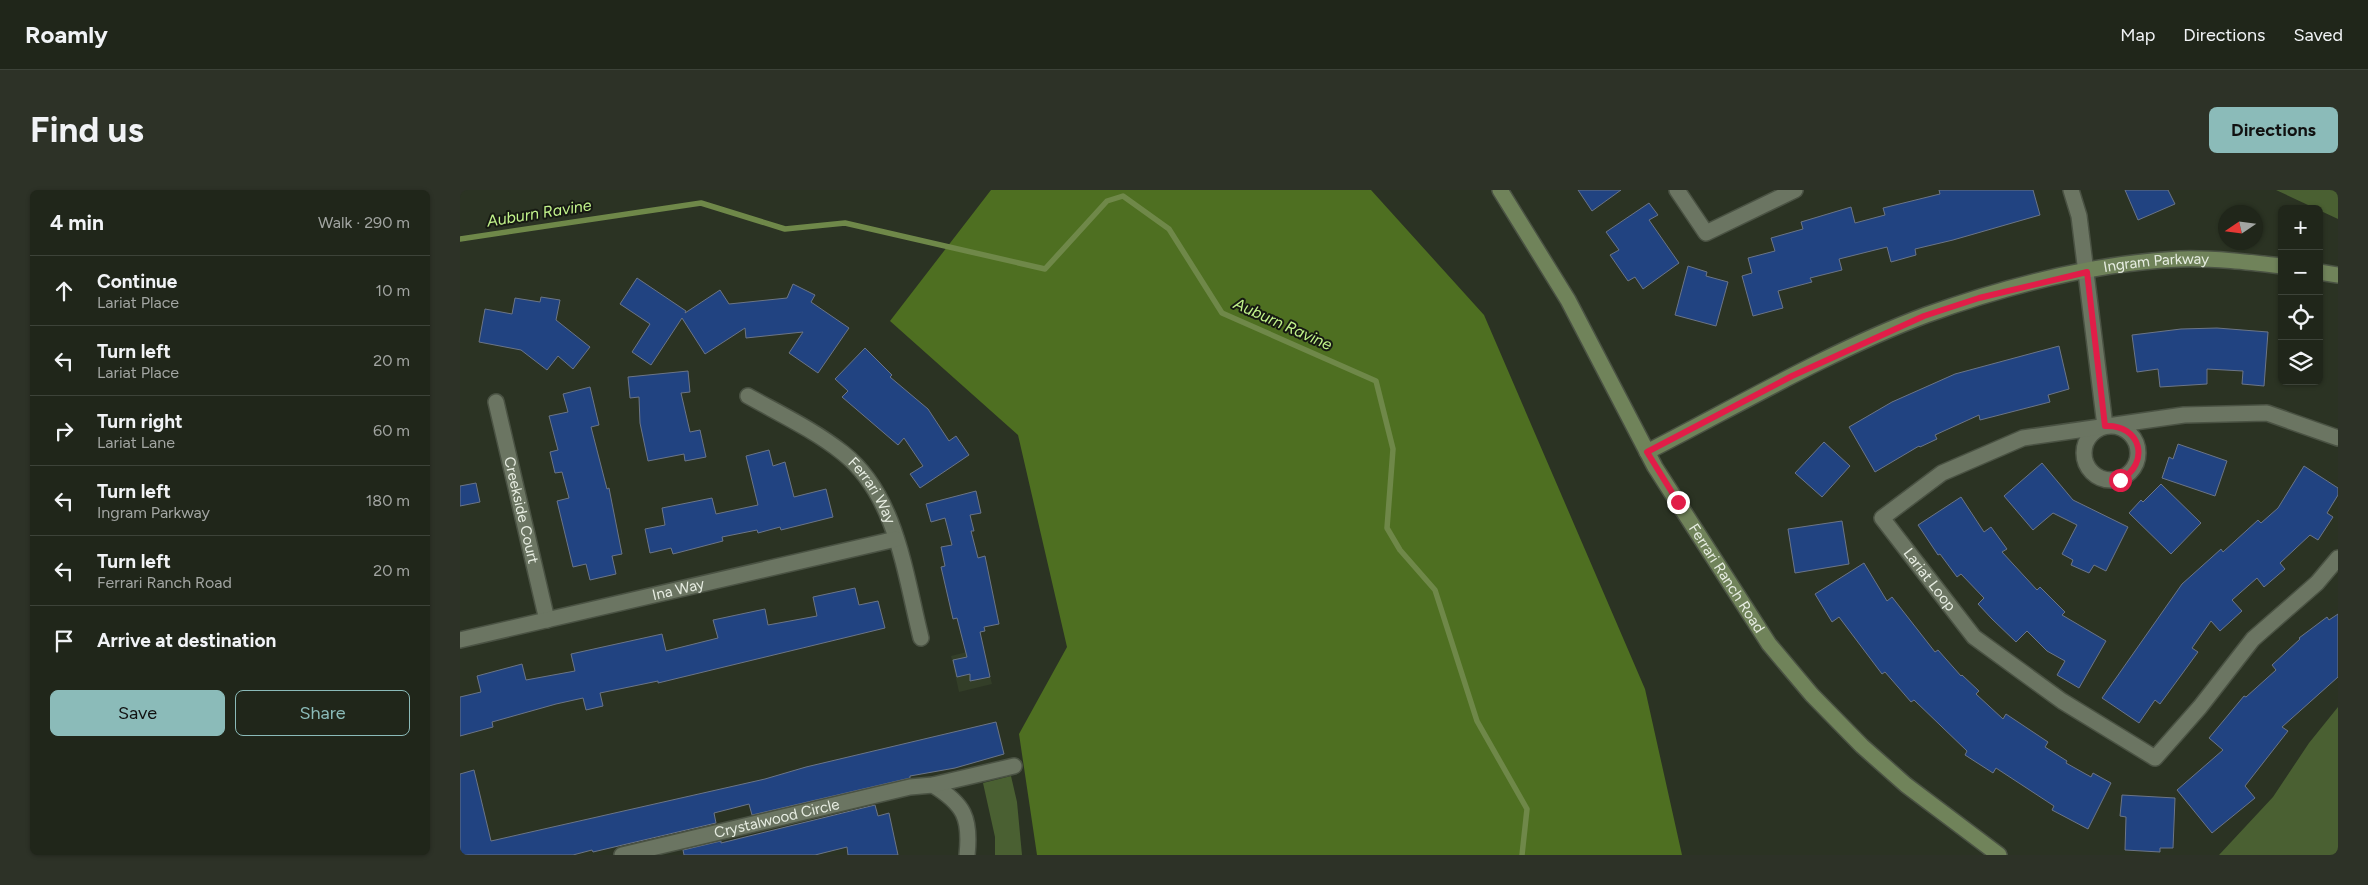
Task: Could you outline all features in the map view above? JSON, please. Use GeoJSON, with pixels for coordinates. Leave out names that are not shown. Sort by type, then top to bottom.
{"type":"FeatureCollection","features":[{"type":"Feature","properties":{"kind":"main road","name":"Ferrari Ranch Road"},"geometry":{"type":"LineString","coordinates":[[1500,190],[1568,300],[1647,452],[1769,644],[1812,695],[1862,746],[1906,785],[1999,855]]}},
{"type":"Feature","properties":{"kind":"main road","name":"Ingram Parkway"},"geometry":{"type":"LineString","coordinates":[[1647,452],[1792,376],[1924,316],[1979,298],[2087,272],[2142,262],[2181,259],[2230,260],[2278,266]]}},
{"type":"Feature","properties":{"kind":"main road"},"geometry":{"type":"LineString","coordinates":[[2323,273],[2338,275]]}},
{"type":"Feature","properties":{"kind":"street"},"geometry":{"type":"LineString","coordinates":[[1677,190],[1706,233],[1795,190]]}},
{"type":"Feature","properties":{"kind":"street"},"geometry":{"type":"LineString","coordinates":[[2071,190],[2080,216],[2105,426]]}},
{"type":"Feature","properties":{"kind":"street","name":"Ferrari Way"},"geometry":{"type":"LineString","coordinates":[[748,396],[819,436],[844,454],[862,472],[876,491],[888,514],[896,539],[921,638]]}},
{"type":"Feature","properties":{"kind":"street","name":"Creekside Court"},"geometry":{"type":"LineString","coordinates":[[496,402],[547,620]]}},
{"type":"Feature","properties":{"kind":"street","name":"Lariat Loop"},"geometry":{"type":"LineString","coordinates":[[2338,438],[2267,414],[2184,415],[2023,438],[1942,473],[1882,518],[1974,637],[2062,701],[2155,758],[2200,707],[2253,638],[2317,582],[2338,558]]}},
{"type":"Feature","properties":{"kind":"street","name":"Ina Way"},"geometry":{"type":"LineString","coordinates":[[460,640],[896,539]]}},
{"type":"Feature","properties":{"kind":"street","name":"Crystalwood Circle"},"geometry":{"type":"LineString","coordinates":[[622,855],[910,787],[933,784],[1014,766]]}},
{"type":"Feature","properties":{"kind":"street"},"geometry":{"type":"LineString","coordinates":[[933,784],[955,801],[967,819],[969,832],[968,855]]}},
{"type":"Feature","properties":{"kind":"shaded area"},"geometry":{"type":"Polygon","coordinates":[[[983,648],[992,684],[959,692],[951,656],[983,648]]]}},
{"type":"Feature","properties":{"kind":"green space"},"geometry":{"type":"Polygon","coordinates":[[[991,190],[1371,190],[1484,315],[1645,689],[1682,855],[1037,855],[1019,734],[1067,647],[1018,435],[890,321],[991,190]]]}},
{"type":"Feature","properties":{"kind":"green space"},"geometry":{"type":"Polygon","coordinates":[[[2276,190],[2338,190],[2338,219],[2323,212],[2323,205],[2308,205],[2276,190]]]}},
{"type":"Feature","properties":{"kind":"green space"},"geometry":{"type":"Polygon","coordinates":[[[2338,707],[2338,855],[2219,855],[2273,797],[2309,743],[2338,707]]]}},
{"type":"Feature","properties":{"kind":"green space"},"geometry":{"type":"Polygon","coordinates":[[[1011,776],[1017,802],[1022,855],[995,855],[995,837],[983,783],[1011,776]]]}},
{"type":"Feature","properties":{"kind":"building"},"geometry":{"type":"Polygon","coordinates":[[[1578,190],[1621,190],[1592,211],[1578,190]]]}},
{"type":"Feature","properties":{"kind":"building"},"geometry":{"type":"Polygon","coordinates":[[[1939,190],[2033,190],[2040,215],[1915,249],[1916,255],[1891,262],[1887,247],[1839,259],[1842,270],[1810,278],[1812,282],[1778,291],[1783,308],[1753,316],[1742,276],[1752,273],[1748,258],[1775,251],[1771,238],[1803,229],[1801,222],[1851,207],[1855,223],[1885,215],[1883,208],[1940,194],[1939,190]]]}},
{"type":"Feature","properties":{"kind":"building"},"geometry":{"type":"Polygon","coordinates":[[[2125,190],[2168,190],[2175,204],[2138,220],[2125,190]]]}},
{"type":"Feature","properties":{"kind":"building"},"geometry":{"type":"Polygon","coordinates":[[[1649,203],[1658,215],[1649,220],[1679,263],[1643,289],[1635,277],[1628,281],[1610,255],[1619,250],[1606,232],[1649,203]]]}},
{"type":"Feature","properties":{"kind":"building"},"geometry":{"type":"Polygon","coordinates":[[[1688,266],[1707,272],[1706,276],[1728,282],[1716,326],[1675,315],[1688,266]]]}},
{"type":"Feature","properties":{"kind":"building"},"geometry":{"type":"Polygon","coordinates":[[[637,278],[686,311],[685,313],[720,290],[729,304],[787,298],[793,284],[815,295],[811,302],[849,328],[818,373],[789,353],[803,332],[746,338],[745,328],[705,354],[682,318],[651,365],[632,352],[650,324],[620,304],[637,278]]]}},
{"type":"Feature","properties":{"kind":"building"},"geometry":{"type":"Polygon","coordinates":[[[541,297],[560,300],[556,320],[590,347],[573,369],[558,356],[547,370],[521,350],[479,342],[485,309],[512,314],[515,298],[540,302],[541,297]]]}},
{"type":"Feature","properties":{"kind":"building"},"geometry":{"type":"Polygon","coordinates":[[[2217,328],[2268,332],[2264,386],[2242,384],[2243,371],[2207,369],[2207,384],[2160,387],[2158,369],[2137,372],[2132,335],[2181,329],[2217,328]]]}},
{"type":"Feature","properties":{"kind":"building"},"geometry":{"type":"Polygon","coordinates":[[[2059,346],[2069,389],[2048,395],[2050,402],[1980,420],[1979,415],[1935,435],[1937,439],[1919,446],[1875,472],[1849,427],[1892,402],[1955,374],[2059,346]]]}},
{"type":"Feature","properties":{"kind":"building"},"geometry":{"type":"Polygon","coordinates":[[[865,348],[892,375],[890,377],[928,409],[949,441],[956,436],[969,455],[920,488],[910,474],[923,466],[904,438],[898,445],[842,397],[848,391],[835,379],[865,348]]]}},
{"type":"Feature","properties":{"kind":"building"},"geometry":{"type":"Polygon","coordinates":[[[688,371],[690,392],[681,393],[690,432],[700,430],[706,457],[685,461],[684,454],[648,461],[640,423],[639,397],[630,398],[628,377],[688,371]]]}},
{"type":"Feature","properties":{"kind":"building"},"geometry":{"type":"Polygon","coordinates":[[[590,387],[599,425],[591,427],[607,489],[609,488],[622,554],[612,556],[616,574],[590,580],[586,564],[573,567],[557,501],[569,498],[562,472],[555,473],[550,452],[558,450],[549,416],[568,412],[563,394],[590,387]]]}},
{"type":"Feature","properties":{"kind":"building"},"geometry":{"type":"Polygon","coordinates":[[[1824,442],[1850,466],[1822,497],[1795,473],[1824,442]]]}},
{"type":"Feature","properties":{"kind":"building"},"geometry":{"type":"Polygon","coordinates":[[[2178,444],[2227,461],[2215,496],[2162,478],[2169,457],[2173,459],[2178,444]]]}},
{"type":"Feature","properties":{"kind":"building"},"geometry":{"type":"Polygon","coordinates":[[[769,450],[773,466],[785,462],[794,497],[826,489],[833,517],[781,530],[780,527],[758,533],[757,530],[722,537],[723,541],[673,554],[671,548],[650,553],[645,529],[665,525],[662,508],[712,498],[716,514],[758,505],[746,456],[769,450]]]}},
{"type":"Feature","properties":{"kind":"building"},"geometry":{"type":"Polygon","coordinates":[[[2042,463],[2073,500],[2128,527],[2106,571],[2094,565],[2089,573],[2071,565],[2073,560],[2062,554],[2077,525],[2053,513],[2033,530],[2004,496],[2042,463]]]}},
{"type":"Feature","properties":{"kind":"building"},"geometry":{"type":"Polygon","coordinates":[[[2304,466],[2338,488],[2338,495],[2327,513],[2333,517],[2318,540],[2310,535],[2280,563],[2285,569],[2264,587],[2257,578],[2232,600],[2242,611],[2220,631],[2211,621],[2192,648],[2198,652],[2160,704],[2155,700],[2139,723],[2102,698],[2182,584],[2221,549],[2223,552],[2258,520],[2261,523],[2278,508],[2304,466]]]}},
{"type":"Feature","properties":{"kind":"building"},"geometry":{"type":"Polygon","coordinates":[[[476,483],[480,502],[460,506],[460,486],[476,483]]]}},
{"type":"Feature","properties":{"kind":"building"},"geometry":{"type":"Polygon","coordinates":[[[2161,484],[2201,523],[2171,554],[2129,513],[2141,500],[2143,502],[2161,484]]]}},
{"type":"Feature","properties":{"kind":"building"},"geometry":{"type":"Polygon","coordinates":[[[976,491],[981,513],[970,515],[974,531],[971,531],[978,558],[985,556],[999,624],[984,627],[985,631],[980,632],[990,677],[970,681],[970,674],[957,677],[953,660],[967,657],[957,618],[953,619],[941,567],[945,566],[941,547],[952,545],[945,518],[931,522],[926,504],[976,491]]]}},
{"type":"Feature","properties":{"kind":"building"},"geometry":{"type":"Polygon","coordinates":[[[1961,497],[1984,532],[1991,527],[2007,549],[2002,552],[2037,590],[2040,587],[2065,612],[2062,615],[2106,641],[2079,688],[2057,675],[2065,661],[2047,651],[2027,631],[2016,642],[1992,619],[1978,604],[1984,598],[1961,574],[1957,577],[1940,554],[1938,555],[1918,525],[1961,497]]]}},
{"type":"Feature","properties":{"kind":"building"},"geometry":{"type":"Polygon","coordinates":[[[1842,521],[1849,564],[1795,573],[1788,529],[1842,521]]]}},
{"type":"Feature","properties":{"kind":"building"},"geometry":{"type":"Polygon","coordinates":[[[1864,563],[1887,601],[1892,597],[1935,652],[1938,650],[1961,676],[1979,691],[1976,694],[2003,719],[2006,714],[2048,742],[2045,747],[2067,761],[2066,763],[2091,777],[2093,773],[2111,783],[2088,829],[2052,810],[2054,806],[1996,768],[1993,773],[1965,755],[1967,751],[1914,700],[1911,702],[1885,672],[1882,674],[1839,617],[1832,622],[1815,594],[1864,563]]]}},
{"type":"Feature","properties":{"kind":"building"},"geometry":{"type":"Polygon","coordinates":[[[855,588],[859,605],[878,601],[885,628],[658,683],[658,681],[600,693],[603,706],[586,710],[583,698],[556,704],[492,722],[493,727],[460,736],[460,697],[481,692],[477,676],[522,664],[526,680],[575,671],[571,654],[662,634],[666,651],[718,638],[713,620],[765,609],[768,625],[817,616],[813,597],[855,588]]]}},
{"type":"Feature","properties":{"kind":"building"},"geometry":{"type":"Polygon","coordinates":[[[2338,614],[2338,677],[2282,727],[2288,731],[2245,786],[2255,798],[2212,833],[2177,790],[2223,750],[2209,738],[2244,696],[2246,697],[2276,670],[2272,665],[2299,638],[2327,617],[2329,620],[2338,614]]]}},
{"type":"Feature","properties":{"kind":"building"},"geometry":{"type":"Polygon","coordinates":[[[996,722],[1004,754],[955,768],[910,776],[910,778],[752,815],[749,804],[714,813],[716,823],[593,852],[592,850],[573,855],[460,855],[460,774],[474,770],[491,841],[765,779],[806,767],[996,722]]]}},
{"type":"Feature","properties":{"kind":"building"},"geometry":{"type":"Polygon","coordinates":[[[2122,795],[2175,798],[2173,848],[2160,848],[2160,852],[2125,850],[2126,817],[2120,816],[2122,795]]]}},
{"type":"Feature","properties":{"kind":"building"},"geometry":{"type":"Polygon","coordinates":[[[875,805],[878,816],[889,813],[898,855],[848,855],[847,847],[815,855],[684,855],[683,850],[721,841],[721,843],[875,805]]]}},
{"type":"Feature","properties":{"kind":"waterway","name":"Auburn Ravine"},"geometry":{"type":"LineString","coordinates":[[460,239],[701,203],[785,229],[845,223],[1045,269],[1107,201],[1123,196],[1169,229],[1222,313],[1376,381],[1393,449],[1387,528],[1400,550],[1435,590],[1477,721],[1527,809],[1522,855]]}},
{"type":"Feature","properties":{"kind":"route"},"geometry":{"type":"LineString","coordinates":[[1678,502],[1647,452],[1792,376],[1924,316],[1979,298],[2038,282],[2087,272],[2105,426],[2124,428],[2131,434],[2139,451],[2138,460],[2134,468],[2120,480]]}}]}
